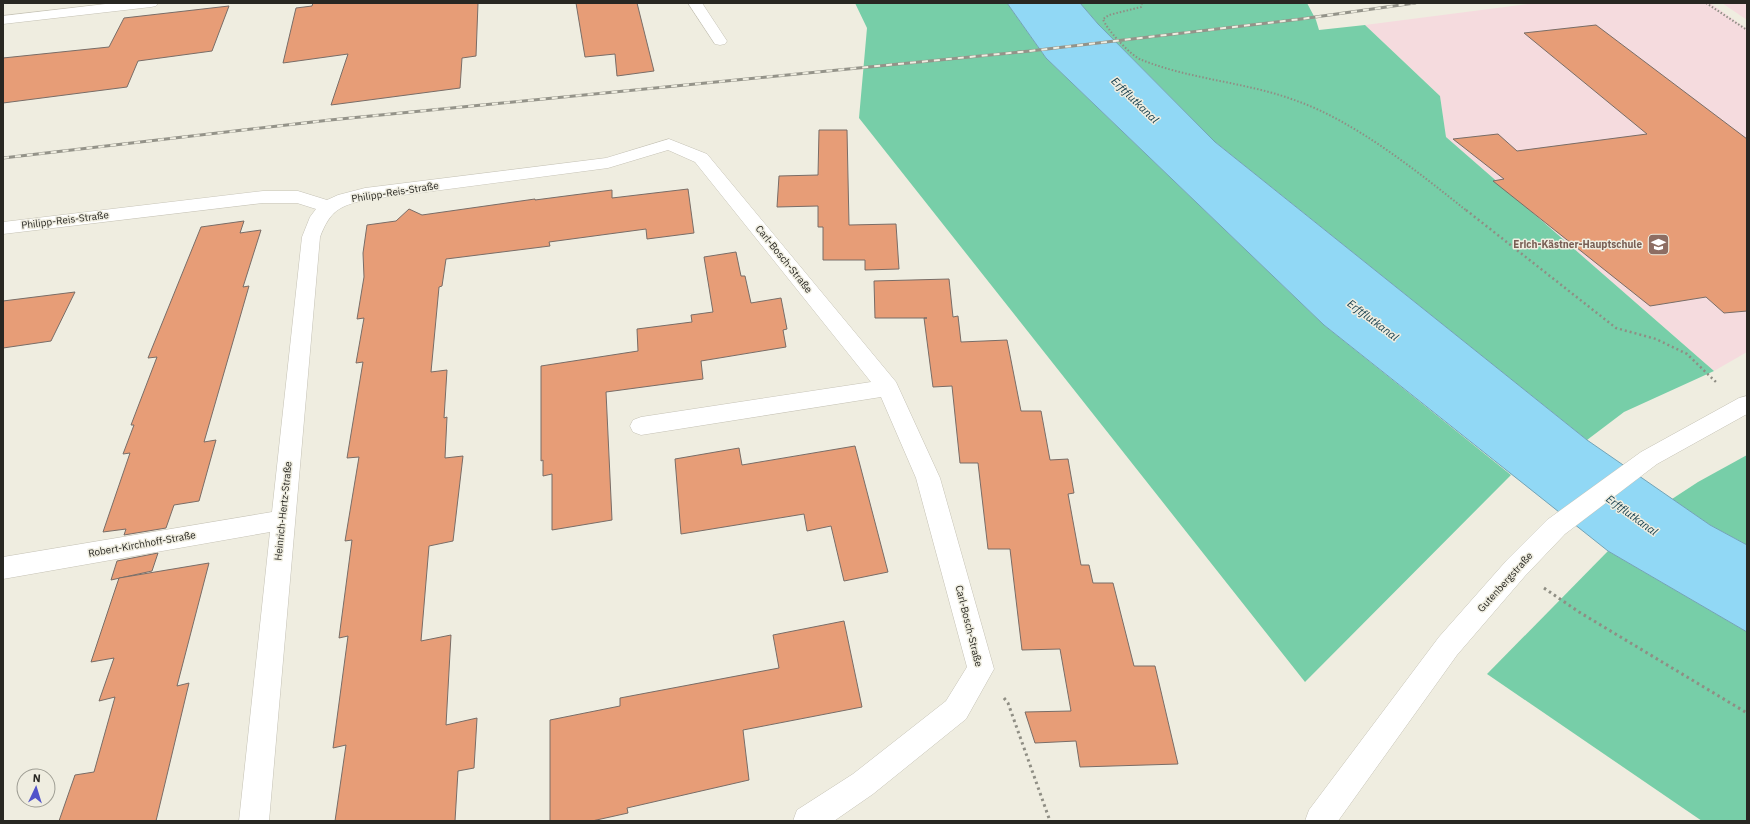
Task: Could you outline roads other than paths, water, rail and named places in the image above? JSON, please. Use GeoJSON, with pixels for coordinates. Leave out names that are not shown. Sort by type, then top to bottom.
{"type":"FeatureCollection","features":[{"type":"Feature","properties":{"kind":"street"},"geometry":{"type":"LineString","coordinates":[[28,17],[38,3]]}},
{"type":"Feature","properties":{"kind":"street"},"geometry":{"type":"LineString","coordinates":[[3,20],[151,3]]}},
{"type":"Feature","properties":{"kind":"street"},"geometry":{"type":"LineString","coordinates":[[695,3],[720,41]]}},
{"type":"Feature","properties":{"kind":"street","name":"Philipp-Reis-Straße"},"geometry":{"type":"LineString","coordinates":[[3,228],[263,197],[298,197],[329,208],[336,202],[365,194],[608,163],[669,144]]}},
{"type":"Feature","properties":{"kind":"street","name":"Carl-Bosch-Straße"},"geometry":{"type":"LineString","coordinates":[[669,144],[701,158],[888,388],[928,478],[981,669],[956,710],[863,784],[808,821]]}},
{"type":"Feature","properties":{"kind":"street","name":"Heinrich-Hertz-Straße"},"geometry":{"type":"LineString","coordinates":[[254,821],[310,237],[316,220],[329,208]]}},
{"type":"Feature","properties":{"kind":"street"},"geometry":{"type":"LineString","coordinates":[[641,426],[888,388]]}},
{"type":"Feature","properties":{"kind":"street","name":"Gutenbergstraße"},"geometry":{"type":"LineString","coordinates":[[1320,821],[1448,646],[1516,568],[1556,527],[1648,458],[1745,405]]}},
{"type":"Feature","properties":{"kind":"street","name":"Robert-Kirchhoff-Straße"},"geometry":{"type":"LineString","coordinates":[[3,568],[282,520]]}},
{"type":"Feature","properties":{"kind":"water","name":"Erftflutkanal"},"geometry":{"type":"Polygon","coordinates":[[[1007,3],[1080,3],[1098,24],[1215,142],[1587,440],[1710,525],[1747,545],[1747,632],[1608,551],[1324,325],[1046,58],[1007,3]]]}},
{"type":"Feature","properties":{"kind":"railway"},"geometry":{"type":"LineString","coordinates":[[3,158],[330,120],[1030,51],[1301,19],[1415,3]]}},
{"type":"Feature","properties":{"kind":"place","name":"Erich-Kästner-Hauptschule"},"geometry":{"type":"Point","coordinates":[1658,244]}}]}
